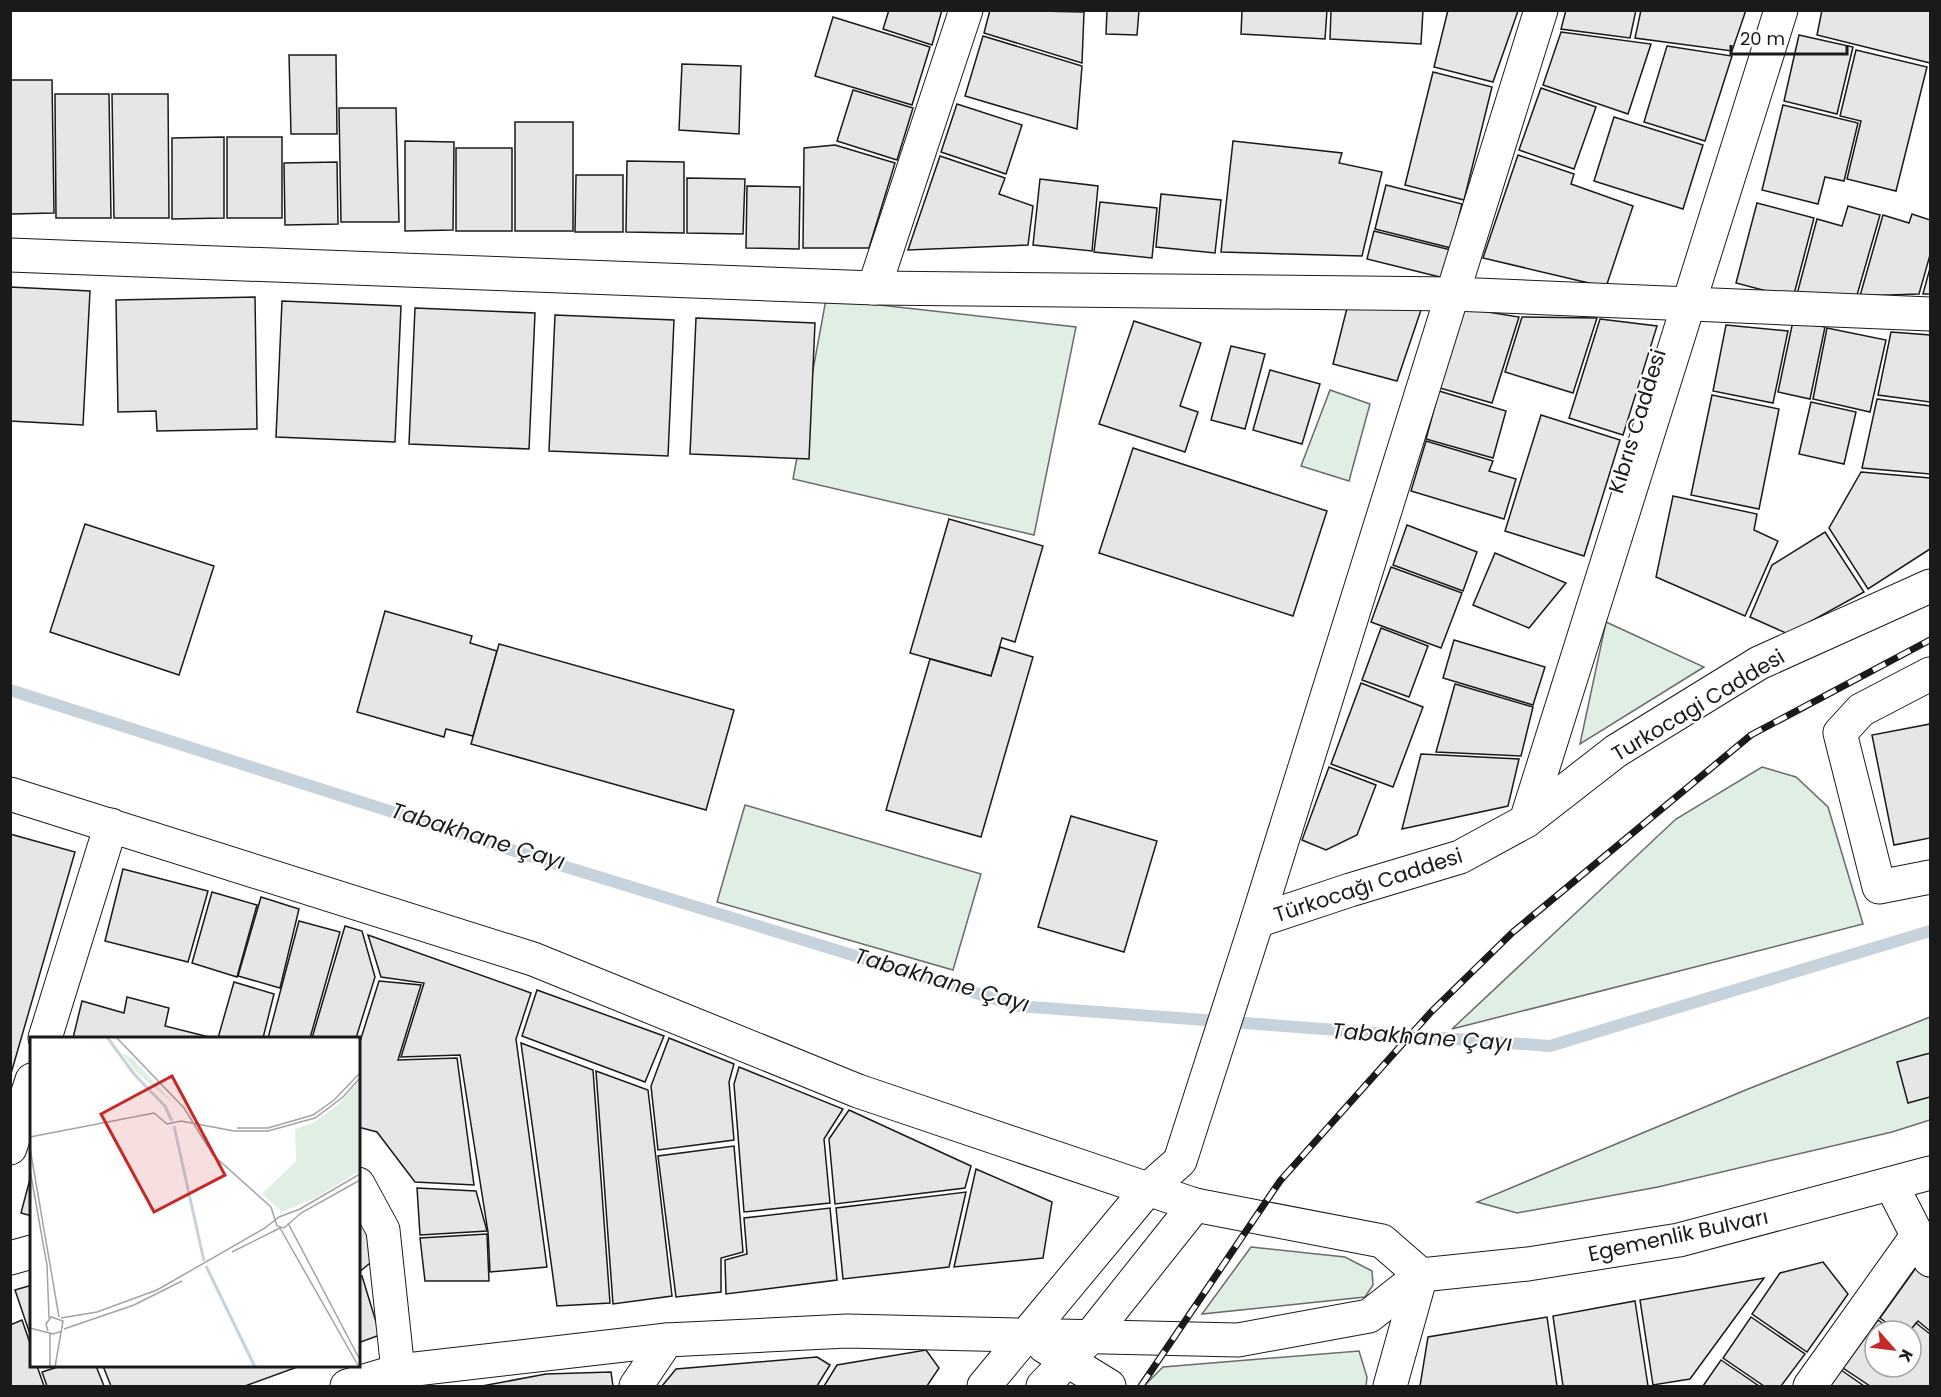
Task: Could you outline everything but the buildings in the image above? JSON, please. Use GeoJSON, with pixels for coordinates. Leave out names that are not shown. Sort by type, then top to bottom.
{"type":"FeatureCollection","features":[{"type":"Feature","properties":{"kind":"street"},"geometry":{"type":"LineString","coordinates":[[874,288],[966,10]]}},
{"type":"Feature","properties":{"kind":"street"},"geometry":{"type":"LineString","coordinates":[[984,1386],[1146,1191],[1183,1152],[1541,10]]}},
{"type":"Feature","properties":{"kind":"street","name":"Kıbrıs Caddesi"},"geometry":{"type":"LineString","coordinates":[[1680,304],[1761,10]]}},
{"type":"Feature","properties":{"kind":"street","name":"Kıbrıs Caddesi"},"geometry":{"type":"LineString","coordinates":[[1518,826],[1680,304],[1781,10]]}},
{"type":"Feature","properties":{"kind":"street"},"geometry":{"type":"LineString","coordinates":[[10,255],[874,288],[1453,294],[1930,314]]}},
{"type":"Feature","properties":{"kind":"street","name":"Turkocagi Caddesi"},"geometry":{"type":"LineString","coordinates":[[1518,826],[1616,751],[1759,663],[1930,586]]}},
{"type":"Feature","properties":{"kind":"street"},"geometry":{"type":"LineString","coordinates":[[1930,674],[1861,710],[1840,733],[1879,887],[1930,877]]}},
{"type":"Feature","properties":{"kind":"street"},"geometry":{"type":"LineString","coordinates":[[10,794],[533,959],[858,1091],[1146,1191],[1195,1205],[1382,1241],[1421,1275]]}},
{"type":"Feature","properties":{"kind":"street"},"geometry":{"type":"LineString","coordinates":[[45,1037],[111,825]]}},
{"type":"Feature","properties":{"kind":"street","name":"Türkocağı Caddesi"},"geometry":{"type":"LineString","coordinates":[[1257,921],[1460,857],[1518,826]]}},
{"type":"Feature","properties":{"kind":"street"},"geometry":{"type":"LineString","coordinates":[[10,1148],[30,1086]]}},
{"type":"Feature","properties":{"kind":"street"},"geometry":{"type":"LineString","coordinates":[[1183,1152],[1195,1205]]}},
{"type":"Feature","properties":{"kind":"street","name":"Egemenlik Bulvarı"},"geometry":{"type":"LineString","coordinates":[[1421,1275],[1528,1264],[1679,1240],[1892,1186],[1930,1173]]}},
{"type":"Feature","properties":{"kind":"street"},"geometry":{"type":"LineString","coordinates":[[1810,1386],[1924,1248],[1892,1186]]}},
{"type":"Feature","properties":{"kind":"street"},"geometry":{"type":"LineString","coordinates":[[360,1188],[383,1230],[398,1371]]}},
{"type":"Feature","properties":{"kind":"street"},"geometry":{"type":"LineString","coordinates":[[1043,1386],[1090,1337],[1195,1205]]}},
{"type":"Feature","properties":{"kind":"street"},"geometry":{"type":"LineString","coordinates":[[10,1258],[30,1253]]}},
{"type":"Feature","properties":{"kind":"street"},"geometry":{"type":"LineString","coordinates":[[347,1386],[398,1371],[667,1340],[846,1331],[1238,1340],[1369,1316],[1421,1275]]}},
{"type":"Feature","properties":{"kind":"street"},"geometry":{"type":"LineString","coordinates":[[1390,1386],[1421,1275]]}},
{"type":"Feature","properties":{"kind":"street"},"geometry":{"type":"LineString","coordinates":[[1028,1335],[1109,1386]]}},
{"type":"Feature","properties":{"kind":"street"},"geometry":{"type":"LineString","coordinates":[[636,1386],[667,1340]]}},
{"type":"Feature","properties":{"kind":"green space"},"geometry":{"type":"Polygon","coordinates":[[[826,299],[1076,327],[1034,535],[793,479],[826,299]]]}},
{"type":"Feature","properties":{"kind":"green space"},"geometry":{"type":"Polygon","coordinates":[[[1330,390],[1370,404],[1349,481],[1301,466],[1330,390]]]}},
{"type":"Feature","properties":{"kind":"green space"},"geometry":{"type":"Polygon","coordinates":[[[1606,622],[1704,667],[1580,744],[1606,622]]]}},
{"type":"Feature","properties":{"kind":"green space"},"geometry":{"type":"Polygon","coordinates":[[[1762,767],[1796,777],[1828,807],[1863,924],[1452,1029],[1676,819],[1762,767]]]}},
{"type":"Feature","properties":{"kind":"green space"},"geometry":{"type":"Polygon","coordinates":[[[745,805],[981,874],[953,970],[717,902],[745,805]]]}},
{"type":"Feature","properties":{"kind":"green space"},"geometry":{"type":"Polygon","coordinates":[[[1930,1017],[1930,1120],[1892,1132],[1658,1187],[1517,1213],[1477,1202],[1748,1089],[1930,1017]]]}},
{"type":"Feature","properties":{"kind":"green space"},"geometry":{"type":"Polygon","coordinates":[[[1251,1247],[1345,1257],[1372,1271],[1373,1285],[1365,1297],[1202,1314],[1251,1247]]]}},
{"type":"Feature","properties":{"kind":"green space"},"geometry":{"type":"Polygon","coordinates":[[[1359,1351],[1367,1377],[1366,1386],[1144,1386],[1163,1367],[1359,1351]]]}},
{"type":"Feature","properties":{"kind":"waterway","name":"Tabakhane Çayı"},"geometry":{"type":"LineString","coordinates":[[10,690],[524,854],[1018,1006],[1550,1046],[1930,931]]}},
{"type":"Feature","properties":{"kind":"railway"},"geometry":{"type":"LineString","coordinates":[[1141,1386],[1280,1181],[1431,1012],[1513,932],[1751,735],[1930,640]]}}]}
